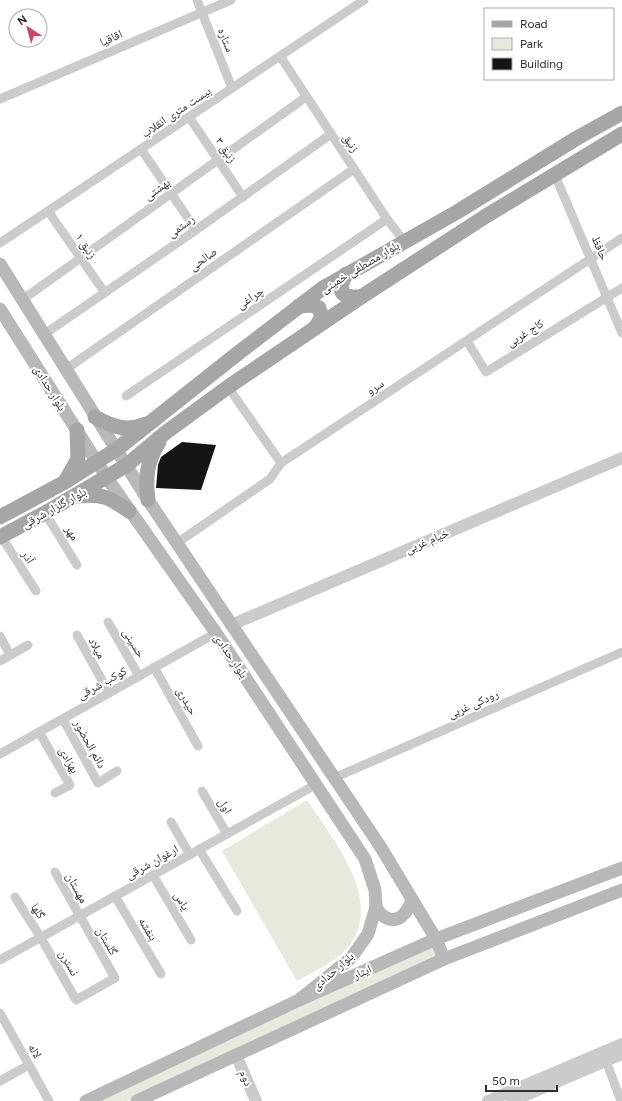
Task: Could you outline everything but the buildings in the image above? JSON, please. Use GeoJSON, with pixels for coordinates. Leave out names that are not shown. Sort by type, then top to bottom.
{"type":"FeatureCollection","features":[{"type":"Feature","properties":{"kind":"main road","name":"بلوار مصطفی خمینی"},"geometry":{"type":"LineString","coordinates":[[117,449],[299,306],[346,274],[457,212],[577,138],[622,113]]}},
{"type":"Feature","properties":{"kind":"main road","name":"بلوار مصطفی خمینی"},"geometry":{"type":"LineString","coordinates":[[127,465],[165,433],[228,387],[361,297],[554,173],[622,134]]}},
{"type":"Feature","properties":{"kind":"main road","name":"بلوار حدادی"},"geometry":{"type":"LineString","coordinates":[[0,264],[43,335],[117,449],[148,500],[380,846],[436,939],[444,959]]}},
{"type":"Feature","properties":{"kind":"main road"},"geometry":{"type":"LineString","coordinates":[[346,274],[340,285],[341,292],[350,297],[361,297]]}},
{"type":"Feature","properties":{"kind":"main road"},"geometry":{"type":"LineString","coordinates":[[299,306],[312,305],[319,308],[322,317],[315,328]]}},
{"type":"Feature","properties":{"kind":"main road","name":"بلوار حدادی"},"geometry":{"type":"LineString","coordinates":[[0,309],[107,478],[216,633],[317,784],[365,859],[375,890],[376,907],[368,934],[351,958],[299,1000]]}},
{"type":"Feature","properties":{"kind":"main road"},"geometry":{"type":"LineString","coordinates":[[96,417],[110,426],[124,429],[139,426],[156,419]]}},
{"type":"Feature","properties":{"kind":"main road"},"geometry":{"type":"LineString","coordinates":[[65,482],[78,459],[77,430]]}},
{"type":"Feature","properties":{"kind":"main road"},"geometry":{"type":"LineString","coordinates":[[148,500],[146,484],[148,462],[165,433]]}},
{"type":"Feature","properties":{"kind":"main road","name":"بلوار گلزار شرقی"},"geometry":{"type":"LineString","coordinates":[[0,517],[65,482],[117,449]]}},
{"type":"Feature","properties":{"kind":"main road","name":"بلوار گلزار شرقی"},"geometry":{"type":"LineString","coordinates":[[1,537],[107,478],[127,465]]}},
{"type":"Feature","properties":{"kind":"main road"},"geometry":{"type":"LineString","coordinates":[[75,496],[100,495],[111,498],[129,511]]}},
{"type":"Feature","properties":{"kind":"main road","name":"ایثار"},"geometry":{"type":"LineString","coordinates":[[86,1101],[299,1000],[436,939],[622,868]]}},
{"type":"Feature","properties":{"kind":"main road","name":"ایثار"},"geometry":{"type":"LineString","coordinates":[[137,1101],[444,959],[621,892]]}},
{"type":"Feature","properties":{"kind":"main road"},"geometry":{"type":"LineString","coordinates":[[376,907],[379,914],[385,918],[391,920],[398,919],[404,915],[412,900]]}},
{"type":"Feature","properties":{"kind":"street","name":"ستاره"},"geometry":{"type":"LineString","coordinates":[[197,0],[232,88]]}},
{"type":"Feature","properties":{"kind":"street","name":"اقاقیا"},"geometry":{"type":"LineString","coordinates":[[0,99],[231,0]]}},
{"type":"Feature","properties":{"kind":"street","name":"بیست متری انقلاب"},"geometry":{"type":"LineString","coordinates":[[0,243],[364,0]]}},
{"type":"Feature","properties":{"kind":"street","name":"زنبق"},"geometry":{"type":"LineString","coordinates":[[280,56],[387,219],[404,241]]}},
{"type":"Feature","properties":{"kind":"street","name":"بهشتی"},"geometry":{"type":"LineString","coordinates":[[22,300],[306,97]]}},
{"type":"Feature","properties":{"kind":"street","name":"زنبق ۳"},"geometry":{"type":"LineString","coordinates":[[189,117],[243,197]]}},
{"type":"Feature","properties":{"kind":"street","name":"رستمی"},"geometry":{"type":"LineString","coordinates":[[43,335],[105,294],[331,134]]}},
{"type":"Feature","properties":{"kind":"street"},"geometry":{"type":"LineString","coordinates":[[141,149],[196,230]]}},
{"type":"Feature","properties":{"kind":"street","name":"صالحی"},"geometry":{"type":"LineString","coordinates":[[66,369],[354,169]]}},
{"type":"Feature","properties":{"kind":"street","name":"حافظ"},"geometry":{"type":"LineString","coordinates":[[554,173],[622,333]]}},
{"type":"Feature","properties":{"kind":"street","name":"زنبق ۱"},"geometry":{"type":"LineString","coordinates":[[48,211],[105,294]]}},
{"type":"Feature","properties":{"kind":"street","name":"چراغی"},"geometry":{"type":"LineString","coordinates":[[126,396],[387,219]]}},
{"type":"Feature","properties":{"kind":"street","name":"سرو"},"geometry":{"type":"LineString","coordinates":[[177,543],[270,479],[281,463],[591,257],[622,238]]}},
{"type":"Feature","properties":{"kind":"street"},"geometry":{"type":"LineString","coordinates":[[606,296],[622,288]]}},
{"type":"Feature","properties":{"kind":"street","name":"کاج غربی"},"geometry":{"type":"LineString","coordinates":[[466,341],[486,372],[606,296]]}},
{"type":"Feature","properties":{"kind":"street"},"geometry":{"type":"LineString","coordinates":[[228,387],[281,463]]}},
{"type":"Feature","properties":{"kind":"street","name":"خیام غربی"},"geometry":{"type":"LineString","coordinates":[[231,625],[622,458]]}},
{"type":"Feature","properties":{"kind":"street","name":"مهر"},"geometry":{"type":"LineString","coordinates":[[45,513],[77,565]]}},
{"type":"Feature","properties":{"kind":"street","name":"آذر"},"geometry":{"type":"LineString","coordinates":[[1,537],[36,591]]}},
{"type":"Feature","properties":{"kind":"street","name":"حسینی"},"geometry":{"type":"LineString","coordinates":[[108,622],[139,676]]}},
{"type":"Feature","properties":{"kind":"street","name":"کوکب شرقی"},"geometry":{"type":"LineString","coordinates":[[0,754],[216,633]]}},
{"type":"Feature","properties":{"kind":"street","name":"میلاد"},"geometry":{"type":"LineString","coordinates":[[77,635],[109,693]]}},
{"type":"Feature","properties":{"kind":"street"},"geometry":{"type":"LineString","coordinates":[[0,636],[10,655]]}},
{"type":"Feature","properties":{"kind":"street"},"geometry":{"type":"LineString","coordinates":[[0,661],[28,645]]}},
{"type":"Feature","properties":{"kind":"street","name":"رودکی غربی"},"geometry":{"type":"LineString","coordinates":[[334,778],[622,652]]}},
{"type":"Feature","properties":{"kind":"street","name":"حیدری"},"geometry":{"type":"LineString","coordinates":[[154,667],[198,746]]}},
{"type":"Feature","properties":{"kind":"street","name":"دائم الحضور"},"geometry":{"type":"LineString","coordinates":[[62,719],[98,783],[117,771]]}},
{"type":"Feature","properties":{"kind":"street","name":"بهزادی"},"geometry":{"type":"LineString","coordinates":[[39,732],[70,785],[55,793]]}},
{"type":"Feature","properties":{"kind":"street","name":"ارغوان شرقی"},"geometry":{"type":"LineString","coordinates":[[0,960],[317,784]]}},
{"type":"Feature","properties":{"kind":"street","name":"اول"},"geometry":{"type":"LineString","coordinates":[[202,790],[227,834]]}},
{"type":"Feature","properties":{"kind":"street"},"geometry":{"type":"LineString","coordinates":[[172,822],[190,855]]}},
{"type":"Feature","properties":{"kind":"street"},"geometry":{"type":"LineString","coordinates":[[200,849],[237,911]]}},
{"type":"Feature","properties":{"kind":"street","name":"مهستان"},"geometry":{"type":"LineString","coordinates":[[55,872],[79,916]]}},
{"type":"Feature","properties":{"kind":"street","name":"یاس"},"geometry":{"type":"LineString","coordinates":[[153,875],[191,940]]}},
{"type":"Feature","properties":{"kind":"street","name":"بنفشه"},"geometry":{"type":"LineString","coordinates":[[115,896],[161,974]]}},
{"type":"Feature","properties":{"kind":"street","name":"گلها"},"geometry":{"type":"LineString","coordinates":[[15,897],[41,938]]}},
{"type":"Feature","properties":{"kind":"street","name":"گلستان"},"geometry":{"type":"LineString","coordinates":[[76,1000],[115,978],[79,916]]}},
{"type":"Feature","properties":{"kind":"street","name":"نسترن"},"geometry":{"type":"LineString","coordinates":[[41,938],[76,1000]]}},
{"type":"Feature","properties":{"kind":"street","name":"لاله"},"geometry":{"type":"LineString","coordinates":[[0,1013],[47,1100]]}},
{"type":"Feature","properties":{"kind":"street"},"geometry":{"type":"LineString","coordinates":[[512,1101],[538,1085],[622,1044]]}},
{"type":"Feature","properties":{"kind":"street"},"geometry":{"type":"LineString","coordinates":[[488,1101],[538,1085],[622,1054]]}},
{"type":"Feature","properties":{"kind":"street","name":"دوم"},"geometry":{"type":"LineString","coordinates":[[236,1055],[256,1101]]}},
{"type":"Feature","properties":{"kind":"street"},"geometry":{"type":"LineString","coordinates":[[606,1061],[621,1101]]}},
{"type":"Feature","properties":{"kind":"street"},"geometry":{"type":"LineString","coordinates":[[0,1081],[29,1065]]}},
{"type":"Feature","properties":{"kind":"green space"},"geometry":{"type":"Polygon","coordinates":[[[307,800],[331,835],[353,876],[360,897],[361,918],[354,938],[339,956],[297,981],[222,851],[307,800]]]}},
{"type":"Feature","properties":{"kind":"green space"},"geometry":{"type":"Polygon","coordinates":[[[433,944],[437,956],[127,1101],[93,1101],[433,944]]]}}]}
